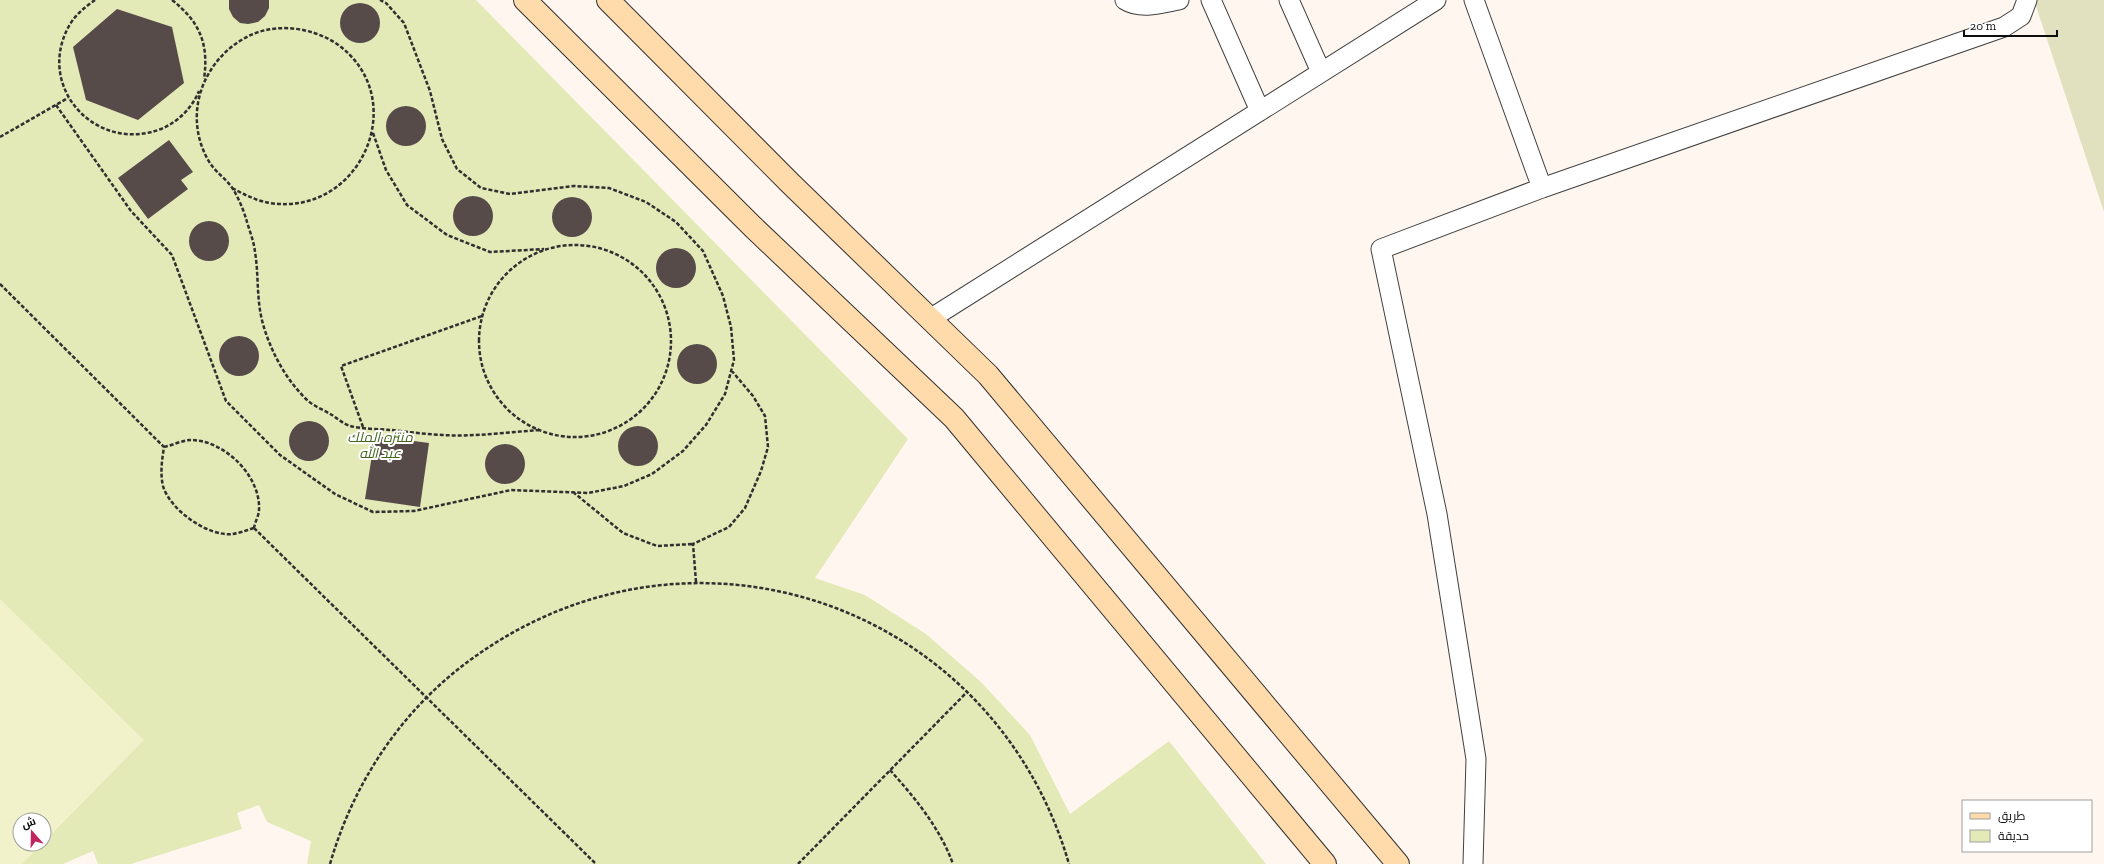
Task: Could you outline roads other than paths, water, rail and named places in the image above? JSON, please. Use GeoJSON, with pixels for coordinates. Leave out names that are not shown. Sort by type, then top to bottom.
{"type":"FeatureCollection","features":[{"type":"Feature","properties":{"kind":"street"},"geometry":{"type":"LineString","coordinates":[[525,0],[753,227],[954,418],[1325,864]]}},
{"type":"Feature","properties":{"kind":"street"},"geometry":{"type":"LineString","coordinates":[[608,0],[790,182],[988,375],[1398,864]]}},
{"type":"Feature","properties":{"kind":"lane"},"geometry":{"type":"LineString","coordinates":[[1126,0],[1129,3],[1151,6],[1179,0]]}},
{"type":"Feature","properties":{"kind":"lane"},"geometry":{"type":"LineString","coordinates":[[1211,0],[1260,111]]}},
{"type":"Feature","properties":{"kind":"lane"},"geometry":{"type":"LineString","coordinates":[[1289,0],[1321,72]]}},
{"type":"Feature","properties":{"kind":"lane"},"geometry":{"type":"LineString","coordinates":[[930,319],[1436,0]]}},
{"type":"Feature","properties":{"kind":"lane"},"geometry":{"type":"LineString","coordinates":[[1474,0],[1542,188]]}},
{"type":"Feature","properties":{"kind":"lane"},"geometry":{"type":"LineString","coordinates":[[1473,864],[1476,759],[1437,514],[1381,249],[1542,188],[2004,27],[2021,16],[2027,0]]}},
{"type":"Feature","properties":{"kind":"park label","name":"منتزه الملك عبد الله"},"geometry":{"type":"Point","coordinates":[380,446]}}]}
